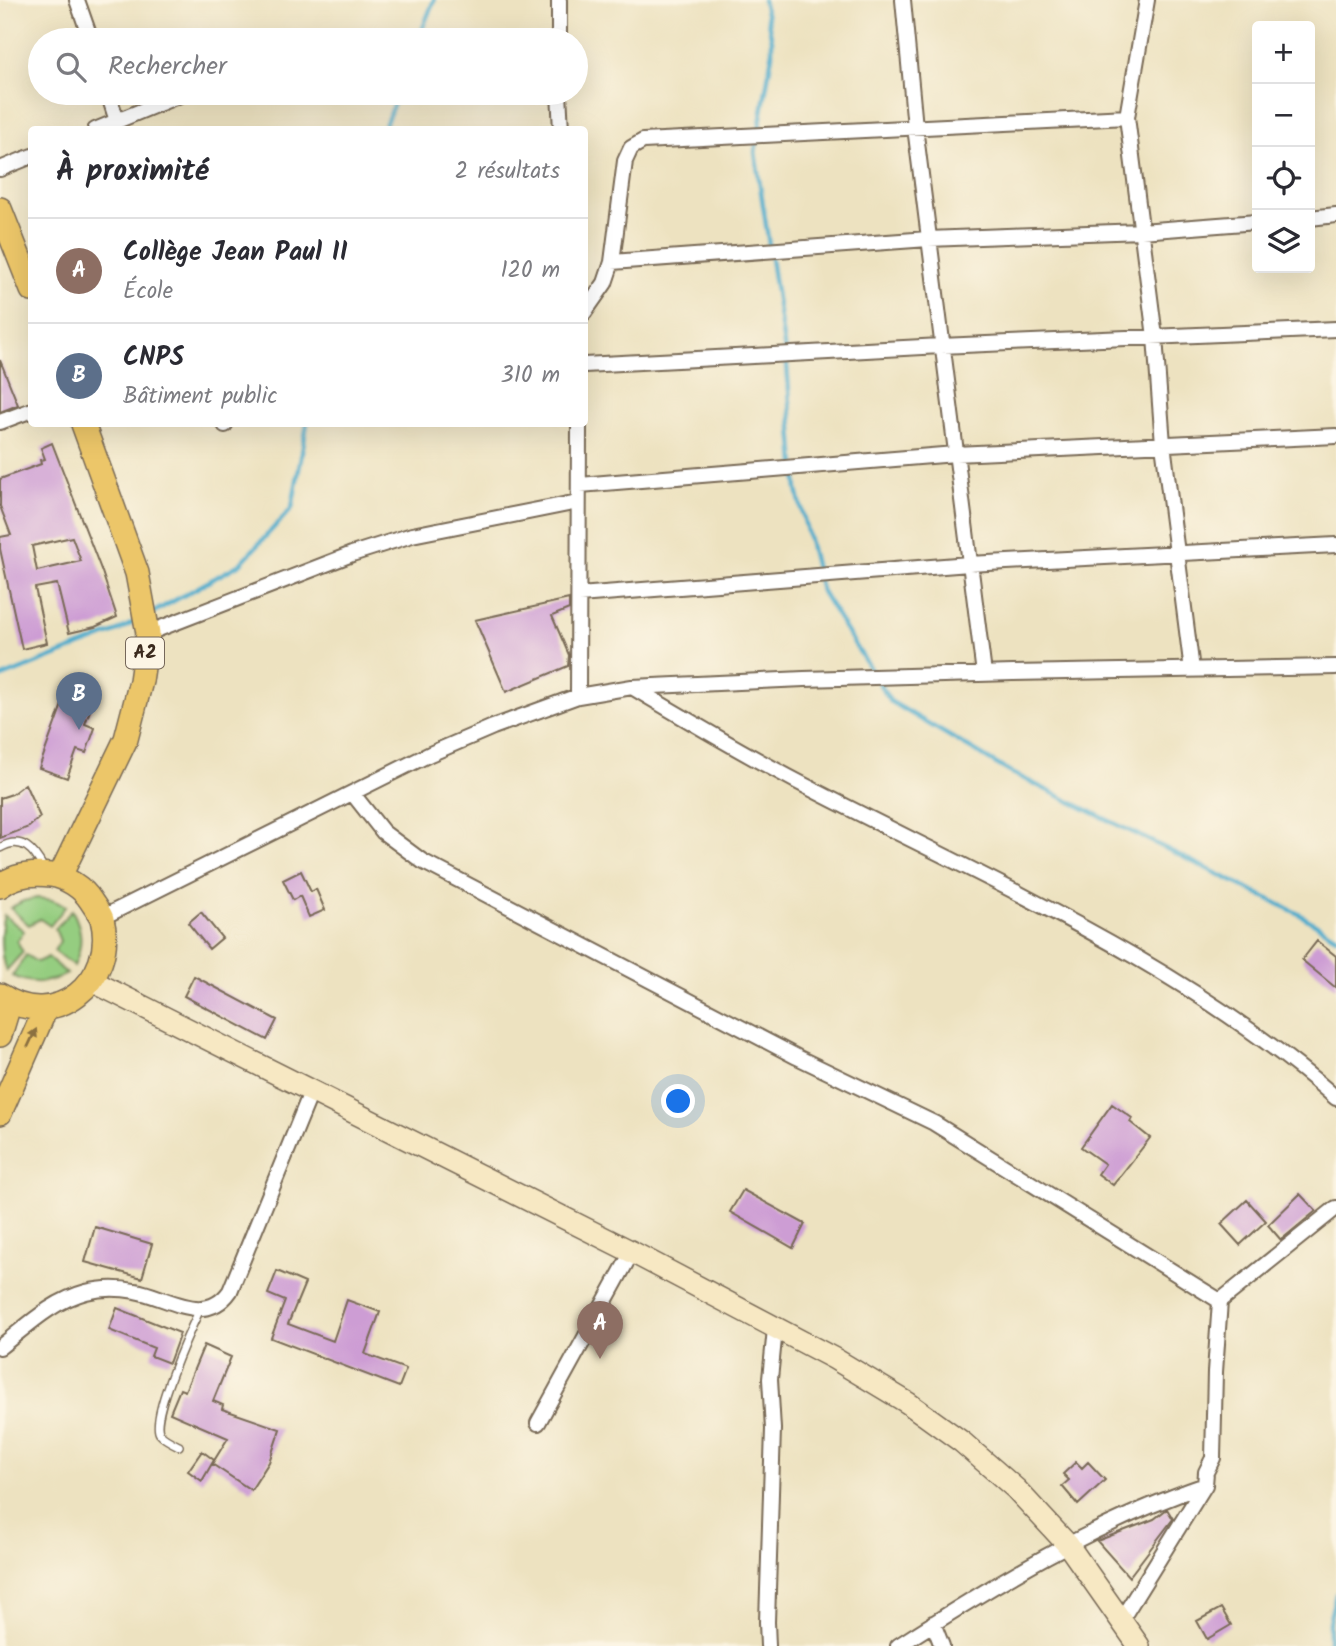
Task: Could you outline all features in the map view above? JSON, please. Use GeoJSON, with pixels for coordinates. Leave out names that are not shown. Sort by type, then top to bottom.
{"type":"FeatureCollection","features":[{"type":"Feature","properties":{"kind":"main road"},"geometry":{"type":"LineString","coordinates":[[0,209],[8,255],[28,284]]}},
{"type":"Feature","properties":{"kind":"main road","name":"A2"},"geometry":{"type":"LineString","coordinates":[[54,876],[126,739],[141,681],[148,633],[136,573],[84,427]]}},
{"type":"Feature","properties":{"kind":"main road"},"geometry":{"type":"LineString","coordinates":[[0,886],[8,880],[33,873],[54,876],[85,892],[101,918],[105,950],[92,981],[72,999],[46,1008],[28,1007],[5,998],[0,1035]]}},
{"type":"Feature","properties":{"kind":"main road"},"geometry":{"type":"LineString","coordinates":[[92,981],[632,1252],[835,1359],[919,1411],[1016,1489],[1068,1545],[1139,1646]]}},
{"type":"Feature","properties":{"kind":"main road"},"geometry":{"type":"LineString","coordinates":[[0,1113],[46,1008]]}},
{"type":"Feature","properties":{"kind":"street"},"geometry":{"type":"LineString","coordinates":[[77,0],[87,28]]}},
{"type":"Feature","properties":{"kind":"street"},"geometry":{"type":"LineString","coordinates":[[559,0],[559,28]]}},
{"type":"Feature","properties":{"kind":"street"},"geometry":{"type":"LineString","coordinates":[[903,0],[928,239],[984,674]]}},
{"type":"Feature","properties":{"kind":"street"},"geometry":{"type":"LineString","coordinates":[[1147,0],[1127,117],[1155,337],[1163,444],[1192,670]]}},
{"type":"Feature","properties":{"kind":"street"},"geometry":{"type":"LineString","coordinates":[[112,105],[117,121]]}},
{"type":"Feature","properties":{"kind":"street"},"geometry":{"type":"LineString","coordinates":[[105,126],[156,105]]}},
{"type":"Feature","properties":{"kind":"street"},"geometry":{"type":"LineString","coordinates":[[560,105],[561,126]]}},
{"type":"Feature","properties":{"kind":"street"},"geometry":{"type":"LineString","coordinates":[[588,307],[605,283],[612,262],[625,161],[631,148],[643,141],[1127,117]]}},
{"type":"Feature","properties":{"kind":"street"},"geometry":{"type":"LineString","coordinates":[[0,169],[28,158]]}},
{"type":"Feature","properties":{"kind":"street"},"geometry":{"type":"LineString","coordinates":[[1315,217],[1336,215]]}},
{"type":"Feature","properties":{"kind":"street"},"geometry":{"type":"LineString","coordinates":[[612,262],[928,239],[1141,231],[1252,222]]}},
{"type":"Feature","properties":{"kind":"street"},"geometry":{"type":"LineString","coordinates":[[588,365],[1336,329]]}},
{"type":"Feature","properties":{"kind":"street"},"geometry":{"type":"LineString","coordinates":[[0,422],[28,412]]}},
{"type":"Feature","properties":{"kind":"street"},"geometry":{"type":"LineString","coordinates":[[578,696],[579,427]]}},
{"type":"Feature","properties":{"kind":"street"},"geometry":{"type":"LineString","coordinates":[[580,485],[955,454],[1336,436]]}},
{"type":"Feature","properties":{"kind":"street"},"geometry":{"type":"LineString","coordinates":[[148,633],[352,554],[412,535],[579,502]]}},
{"type":"Feature","properties":{"kind":"street"},"geometry":{"type":"LineString","coordinates":[[579,595],[969,564],[1336,545]]}},
{"type":"Feature","properties":{"kind":"street"},"geometry":{"type":"LineString","coordinates":[[101,918],[430,754],[492,727],[578,696],[632,687],[984,674],[1336,667]]}},
{"type":"Feature","properties":{"kind":"street"},"geometry":{"type":"LineString","coordinates":[[632,687],[705,732],[798,782],[1088,929],[1224,1012],[1307,1073],[1336,1098]]}},
{"type":"Feature","properties":{"kind":"street"},"geometry":{"type":"LineString","coordinates":[[353,794],[383,832],[422,861],[797,1056],[934,1123],[1220,1301]]}},
{"type":"Feature","properties":{"kind":"street"},"geometry":{"type":"LineString","coordinates":[[0,1348],[54,1305],[86,1292],[109,1289],[136,1291],[179,1306],[200,1309],[223,1301],[230,1291],[312,1090]]}},
{"type":"Feature","properties":{"kind":"street"},"geometry":{"type":"LineString","coordinates":[[1121,1620],[1205,1485],[1206,1472],[1213,1458],[1220,1301],[1336,1208]]}},
{"type":"Feature","properties":{"kind":"street"},"geometry":{"type":"LineString","coordinates":[[538,1423],[632,1252]]}},
{"type":"Feature","properties":{"kind":"street"},"geometry":{"type":"LineString","coordinates":[[768,1646],[766,1622],[773,1429],[770,1379],[775,1329]]}},
{"type":"Feature","properties":{"kind":"street"},"geometry":{"type":"LineString","coordinates":[[898,1646],[974,1597],[1102,1526],[1205,1485]]}},
{"type":"Feature","properties":{"kind":"street"},"geometry":{"type":"LineString","coordinates":[[933,1623],[942,1646]]}},
{"type":"Feature","properties":{"kind":"lane"},"geometry":{"type":"LineString","coordinates":[[0,848],[16,842],[26,845],[34,850],[54,876]]}},
{"type":"Feature","properties":{"kind":"lane"},"geometry":{"type":"LineString","coordinates":[[179,1446],[161,1435],[157,1426],[168,1383],[200,1309]]}},
{"type":"Feature","properties":{"kind":"green space"},"geometry":{"type":"Polygon","coordinates":[[[37,898],[66,906],[50,926],[40,919],[29,925],[10,908],[37,898]]]}},
{"type":"Feature","properties":{"kind":"green space"},"geometry":{"type":"Polygon","coordinates":[[[72,910],[80,938],[74,966],[54,951],[60,941],[55,929],[72,910]]]}},
{"type":"Feature","properties":{"kind":"green space"},"geometry":{"type":"Polygon","coordinates":[[[4,915],[24,931],[17,941],[23,952],[6,971],[1,943],[4,915]]]}},
{"type":"Feature","properties":{"kind":"green space"},"geometry":{"type":"Polygon","coordinates":[[[26,955],[37,962],[48,957],[67,974],[40,982],[12,976],[26,955]]]}},
{"type":"Feature","properties":{"kind":"building"},"geometry":{"type":"Polygon","coordinates":[[[0,360],[18,405],[0,412],[0,360]]]}},
{"type":"Feature","properties":{"kind":"building"},"geometry":{"type":"Polygon","coordinates":[[[52,443],[117,617],[95,627],[69,633],[57,584],[35,588],[47,643],[22,649],[0,549],[0,537],[11,535],[0,506],[0,479],[41,464],[40,460],[45,459],[41,448],[52,443]],[[72,537],[32,546],[37,571],[81,561],[72,537]]]}},
{"type":"Feature","properties":{"kind":"building"},"geometry":{"type":"Polygon","coordinates":[[[569,599],[569,609],[552,616],[569,655],[568,666],[506,692],[475,620],[569,599]]]}},
{"type":"Feature","properties":{"kind":"building"},"geometry":{"type":"Polygon","coordinates":[[[64,699],[91,708],[85,724],[95,728],[86,753],[77,750],[67,778],[39,768],[64,699]]]}},
{"type":"Feature","properties":{"kind":"building"},"geometry":{"type":"Polygon","coordinates":[[[25,784],[40,817],[29,827],[0,838],[0,798],[12,794],[25,784]]]}},
{"type":"Feature","properties":{"kind":"building"},"geometry":{"type":"Polygon","coordinates":[[[301,871],[311,892],[316,889],[325,910],[309,917],[300,896],[293,900],[283,880],[301,871]]]}},
{"type":"Feature","properties":{"kind":"building"},"geometry":{"type":"Polygon","coordinates":[[[201,912],[222,938],[209,949],[188,923],[201,912]]]}},
{"type":"Feature","properties":{"kind":"building"},"geometry":{"type":"Polygon","coordinates":[[[1317,941],[1336,956],[1336,988],[1302,960],[1317,941]]]}},
{"type":"Feature","properties":{"kind":"building"},"geometry":{"type":"Polygon","coordinates":[[[194,976],[277,1020],[267,1040],[184,996],[194,976]]]}},
{"type":"Feature","properties":{"kind":"building"},"geometry":{"type":"Polygon","coordinates":[[[1112,1104],[1132,1118],[1130,1122],[1150,1138],[1113,1185],[1098,1174],[1105,1164],[1081,1147],[1112,1104]]]}},
{"type":"Feature","properties":{"kind":"building"},"geometry":{"type":"Polygon","coordinates":[[[743,1190],[805,1224],[793,1248],[730,1212],[743,1190]]]}},
{"type":"Feature","properties":{"kind":"building"},"geometry":{"type":"Polygon","coordinates":[[[1300,1194],[1316,1211],[1281,1240],[1268,1225],[1300,1194]]]}},
{"type":"Feature","properties":{"kind":"building"},"geometry":{"type":"Polygon","coordinates":[[[1247,1200],[1266,1221],[1240,1245],[1221,1224],[1247,1200]]]}},
{"type":"Feature","properties":{"kind":"building"},"geometry":{"type":"Polygon","coordinates":[[[95,1227],[152,1244],[142,1278],[85,1262],[95,1227]]]}},
{"type":"Feature","properties":{"kind":"building"},"geometry":{"type":"Polygon","coordinates":[[[277,1271],[305,1283],[288,1324],[333,1341],[347,1300],[380,1312],[365,1354],[406,1369],[399,1387],[271,1338],[285,1301],[268,1294],[277,1271]]]}},
{"type":"Feature","properties":{"kind":"building"},"geometry":{"type":"Polygon","coordinates":[[[117,1308],[180,1333],[169,1363],[151,1356],[154,1348],[109,1330],[117,1308]]]}},
{"type":"Feature","properties":{"kind":"building"},"geometry":{"type":"Polygon","coordinates":[[[204,1345],[231,1357],[213,1401],[223,1405],[222,1409],[280,1429],[269,1462],[251,1490],[212,1464],[228,1438],[170,1413],[180,1389],[185,1391],[204,1345]]]}},
{"type":"Feature","properties":{"kind":"building"},"geometry":{"type":"Polygon","coordinates":[[[202,1451],[214,1460],[202,1481],[188,1471],[202,1451]]]}},
{"type":"Feature","properties":{"kind":"building"},"geometry":{"type":"Polygon","coordinates":[[[1076,1462],[1082,1468],[1088,1462],[1105,1480],[1078,1505],[1062,1486],[1069,1480],[1063,1474],[1076,1462]]]}},
{"type":"Feature","properties":{"kind":"building"},"geometry":{"type":"Polygon","coordinates":[[[1167,1509],[1173,1519],[1129,1577],[1097,1541],[1154,1519],[1167,1509]]]}},
{"type":"Feature","properties":{"kind":"building"},"geometry":{"type":"Polygon","coordinates":[[[1221,1608],[1231,1625],[1207,1639],[1197,1621],[1221,1608]]]}},
{"type":"Feature","properties":{"kind":"waterway"},"geometry":{"type":"LineString","coordinates":[[423,28],[434,0]]}},
{"type":"Feature","properties":{"kind":"waterway"},"geometry":{"type":"LineString","coordinates":[[763,0],[772,40],[772,55],[755,152],[787,365],[797,490],[821,590],[890,701],[1010,772],[1299,914],[1336,937]]}},
{"type":"Feature","properties":{"kind":"waterway"},"geometry":{"type":"LineString","coordinates":[[385,126],[393,105]]}},
{"type":"Feature","properties":{"kind":"waterway"},"geometry":{"type":"LineString","coordinates":[[152,613],[240,564],[292,508],[306,427]]}},
{"type":"Feature","properties":{"kind":"waterway"},"geometry":{"type":"LineString","coordinates":[[0,678],[118,631],[138,620]]}},
{"type":"Feature","properties":{"kind":"waterway"},"geometry":{"type":"LineString","coordinates":[[1329,1646],[1329,1622],[1336,1594]]}},
{"type":"Feature","properties":{"kind":"place","name":"CNPS"},"geometry":{"type":"Point","coordinates":[79,730]}},
{"type":"Feature","properties":{"kind":"place","name":"Collège Jean Paul II"},"geometry":{"type":"Point","coordinates":[600,1359]}}]}
